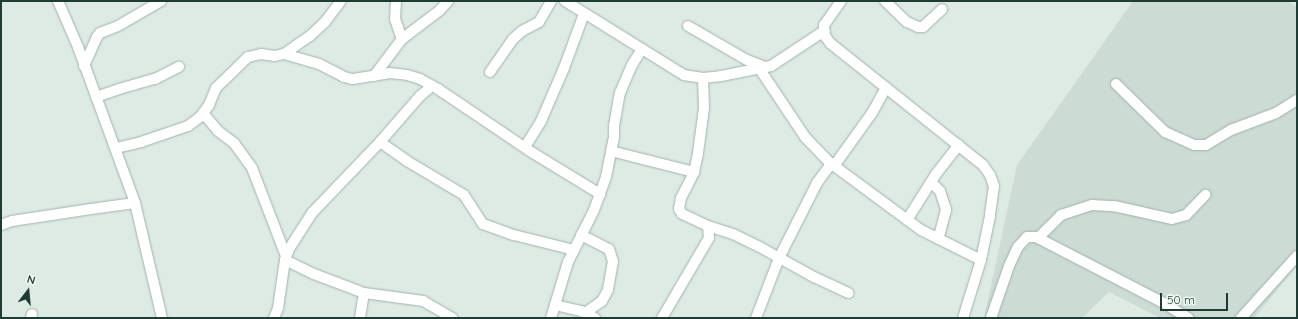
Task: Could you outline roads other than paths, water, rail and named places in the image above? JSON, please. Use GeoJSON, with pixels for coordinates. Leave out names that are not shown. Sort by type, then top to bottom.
{"type":"FeatureCollection","features":[{"type":"Feature","properties":{"kind":"street"},"geometry":{"type":"LineString","coordinates":[[58,1],[78,47],[135,203],[162,318]]}},
{"type":"Feature","properties":{"kind":"street"},"geometry":{"type":"LineString","coordinates":[[84,66],[100,33],[118,26],[161,1]]}},
{"type":"Feature","properties":{"kind":"street"},"geometry":{"type":"LineString","coordinates":[[396,1],[395,19],[402,39]]}},
{"type":"Feature","properties":{"kind":"street"},"geometry":{"type":"LineString","coordinates":[[374,76],[402,39],[440,10],[448,1]]}},
{"type":"Feature","properties":{"kind":"street"},"geometry":{"type":"LineString","coordinates":[[490,72],[513,39],[522,31],[539,22],[551,1]]}},
{"type":"Feature","properties":{"kind":"street"},"geometry":{"type":"LineString","coordinates":[[565,1],[684,75],[703,78],[771,66],[824,31]]}},
{"type":"Feature","properties":{"kind":"street"},"geometry":{"type":"LineString","coordinates":[[841,1],[824,25],[824,31],[830,44],[959,145],[983,165],[990,175],[994,186],[990,216],[981,260],[963,318]]}},
{"type":"Feature","properties":{"kind":"street"},"geometry":{"type":"LineString","coordinates":[[884,1],[907,22],[918,27],[923,27],[942,9]]}},
{"type":"Feature","properties":{"kind":"street"},"geometry":{"type":"LineString","coordinates":[[116,148],[141,142],[188,126],[203,113],[209,105],[216,88],[248,57],[261,54],[275,56],[284,54],[310,36],[338,2]]}},
{"type":"Feature","properties":{"kind":"street"},"geometry":{"type":"LineString","coordinates":[[525,147],[541,121],[564,68],[584,14]]}},
{"type":"Feature","properties":{"kind":"street"},"geometry":{"type":"LineString","coordinates":[[688,26],[762,68],[805,137],[833,165],[920,230],[981,260]]}},
{"type":"Feature","properties":{"kind":"street"},"geometry":{"type":"LineString","coordinates":[[551,318],[574,250],[594,210],[600,194],[612,151],[615,118],[620,93],[632,65],[642,49]]}},
{"type":"Feature","properties":{"kind":"street"},"geometry":{"type":"LineString","coordinates":[[284,54],[319,64],[353,79],[389,73],[407,75],[432,86],[600,194]]}},
{"type":"Feature","properties":{"kind":"street"},"geometry":{"type":"LineString","coordinates":[[96,98],[119,89],[155,79],[179,67]]}},
{"type":"Feature","properties":{"kind":"street"},"geometry":{"type":"LineString","coordinates":[[703,78],[704,108],[694,172],[681,198],[679,209],[682,214],[708,226],[733,234],[849,293]]}},
{"type":"Feature","properties":{"kind":"street"},"geometry":{"type":"LineString","coordinates":[[1116,84],[1165,132],[1194,145],[1206,145],[1231,130],[1276,112],[1297,100]]}},
{"type":"Feature","properties":{"kind":"street"},"geometry":{"type":"LineString","coordinates":[[274,318],[278,308],[286,258],[312,213],[380,142],[420,96],[432,86]]}},
{"type":"Feature","properties":{"kind":"street"},"geometry":{"type":"LineString","coordinates":[[756,318],[779,258],[817,182],[833,165],[872,112],[886,88]]}},
{"type":"Feature","properties":{"kind":"street"},"geometry":{"type":"LineString","coordinates":[[203,113],[218,131],[234,143],[252,168],[286,258],[314,274],[364,293],[423,301],[443,315],[453,318]]}},
{"type":"Feature","properties":{"kind":"street"},"geometry":{"type":"LineString","coordinates":[[380,142],[407,161],[464,195],[483,224],[523,237],[574,250]]}},
{"type":"Feature","properties":{"kind":"street"},"geometry":{"type":"LineString","coordinates":[[907,220],[931,182],[959,145]]}},
{"type":"Feature","properties":{"kind":"street"},"geometry":{"type":"LineString","coordinates":[[612,151],[694,172]]}},
{"type":"Feature","properties":{"kind":"street"},"geometry":{"type":"LineString","coordinates":[[931,182],[940,191],[946,210],[938,239]]}},
{"type":"Feature","properties":{"kind":"street"},"geometry":{"type":"LineString","coordinates":[[1038,238],[1061,214],[1092,205],[1114,206],[1172,219],[1186,215],[1205,195]]}},
{"type":"Feature","properties":{"kind":"street"},"geometry":{"type":"LineString","coordinates":[[1,225],[50,215],[135,203]]}},
{"type":"Feature","properties":{"kind":"street"},"geometry":{"type":"LineString","coordinates":[[662,318],[710,238],[708,226]]}},
{"type":"Feature","properties":{"kind":"street"},"geometry":{"type":"LineString","coordinates":[[581,234],[608,249],[613,261],[608,290],[602,301],[585,313]]}},
{"type":"Feature","properties":{"kind":"street"},"geometry":{"type":"LineString","coordinates":[[991,318],[1009,266],[1018,247],[1027,237],[1038,238],[1160,301],[1188,318]]}},
{"type":"Feature","properties":{"kind":"street"},"geometry":{"type":"LineString","coordinates":[[1241,318],[1297,256]]}},
{"type":"Feature","properties":{"kind":"street"},"geometry":{"type":"LineString","coordinates":[[360,318],[364,293]]}},
{"type":"Feature","properties":{"kind":"street"},"geometry":{"type":"LineString","coordinates":[[555,305],[585,313],[595,318]]}}]}
